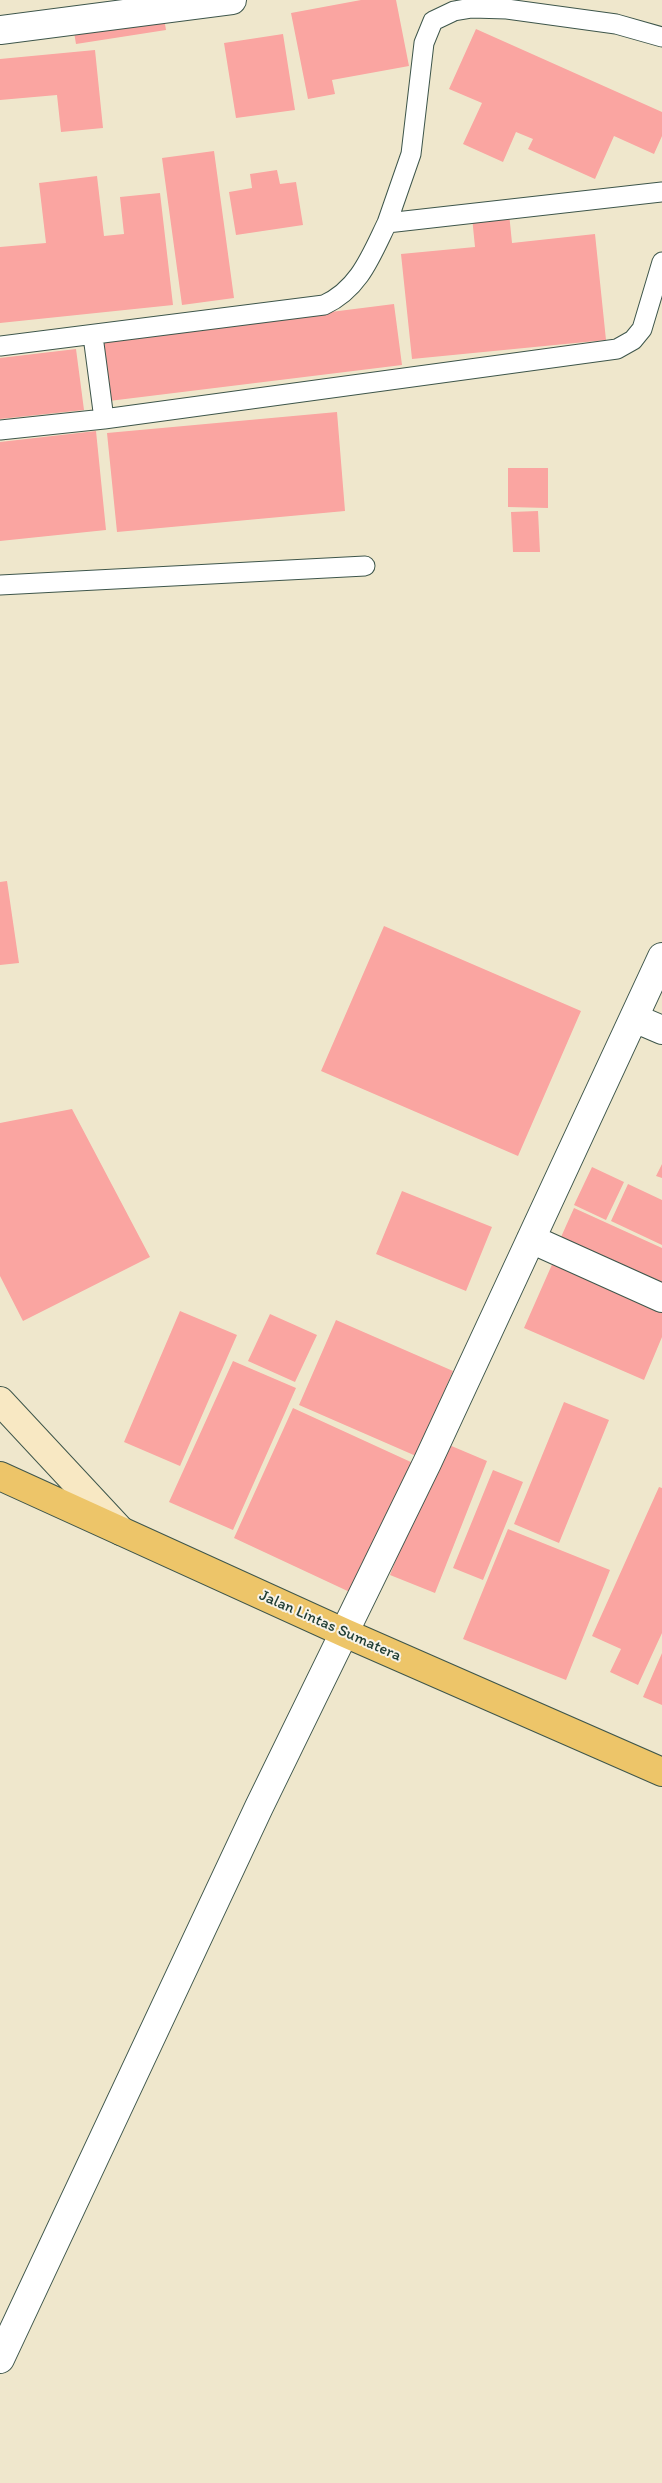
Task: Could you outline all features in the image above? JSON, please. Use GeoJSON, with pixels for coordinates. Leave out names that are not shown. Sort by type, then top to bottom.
{"type":"FeatureCollection","features":[{"type":"Feature","properties":{"kind":"highway","name":"Jalan Lintas Sumatera"},"geometry":{"type":"LineString","coordinates":[[0,1476],[345,1633],[662,1772]]}},
{"type":"Feature","properties":{"kind":"main road"},"geometry":{"type":"LineString","coordinates":[[0,1401],[121,1531]]}},
{"type":"Feature","properties":{"kind":"street"},"geometry":{"type":"LineString","coordinates":[[0,30],[232,0]]}},
{"type":"Feature","properties":{"kind":"street"},"geometry":{"type":"LineString","coordinates":[[0,2359],[259,1807],[345,1633],[662,957]]}},
{"type":"Feature","properties":{"kind":"street"},"geometry":{"type":"LineString","coordinates":[[634,1018],[662,1030]]}},
{"type":"Feature","properties":{"kind":"street"},"geometry":{"type":"LineString","coordinates":[[531,1239],[662,1298]]}},
{"type":"Feature","properties":{"kind":"lane"},"geometry":{"type":"LineString","coordinates":[[0,346],[93,336],[324,305],[339,299],[351,288],[369,259],[387,223],[411,154],[424,43],[433,21],[454,11],[472,8],[507,9],[616,24],[662,37]]}},
{"type":"Feature","properties":{"kind":"lane"},"geometry":{"type":"LineString","coordinates":[[387,223],[662,192]]}},
{"type":"Feature","properties":{"kind":"lane"},"geometry":{"type":"LineString","coordinates":[[0,430],[104,419],[617,349],[633,340],[642,329],[662,262]]}},
{"type":"Feature","properties":{"kind":"lane"},"geometry":{"type":"LineString","coordinates":[[93,336],[104,419]]}},
{"type":"Feature","properties":{"kind":"lane"},"geometry":{"type":"LineString","coordinates":[[0,585],[365,566]]}},
{"type":"Feature","properties":{"kind":"building"},"geometry":{"type":"Polygon","coordinates":[[[361,0],[396,0],[409,66],[332,80],[335,94],[308,99],[291,13],[361,0]]]}},
{"type":"Feature","properties":{"kind":"building"},"geometry":{"type":"Polygon","coordinates":[[[163,12],[166,30],[76,44],[73,26],[163,12]]]}},
{"type":"Feature","properties":{"kind":"building"},"geometry":{"type":"Polygon","coordinates":[[[476,29],[662,112],[662,136],[654,154],[614,136],[595,179],[528,149],[533,139],[516,132],[503,162],[463,144],[482,103],[449,89],[476,29]]]}},
{"type":"Feature","properties":{"kind":"building"},"geometry":{"type":"Polygon","coordinates":[[[283,34],[295,110],[236,118],[224,43],[283,34]]]}},
{"type":"Feature","properties":{"kind":"building"},"geometry":{"type":"Polygon","coordinates":[[[95,50],[103,128],[61,132],[57,95],[0,100],[0,59],[95,50]]]}},
{"type":"Feature","properties":{"kind":"building"},"geometry":{"type":"Polygon","coordinates":[[[214,151],[234,298],[182,305],[162,158],[214,151]]]}},
{"type":"Feature","properties":{"kind":"building"},"geometry":{"type":"Polygon","coordinates":[[[277,170],[280,184],[296,182],[303,225],[236,235],[229,192],[252,188],[250,174],[277,170]]]}},
{"type":"Feature","properties":{"kind":"building"},"geometry":{"type":"Polygon","coordinates":[[[97,176],[104,236],[124,234],[120,197],[160,193],[173,305],[0,323],[0,247],[46,243],[39,183],[97,176]]]}},
{"type":"Feature","properties":{"kind":"building"},"geometry":{"type":"Polygon","coordinates":[[[509,213],[512,243],[595,234],[606,340],[412,359],[401,254],[475,247],[472,217],[509,213]]]}},
{"type":"Feature","properties":{"kind":"building"},"geometry":{"type":"Polygon","coordinates":[[[394,304],[402,365],[109,401],[101,341],[394,304]]]}},
{"type":"Feature","properties":{"kind":"building"},"geometry":{"type":"Polygon","coordinates":[[[76,349],[84,410],[0,419],[0,358],[76,349]]]}},
{"type":"Feature","properties":{"kind":"building"},"geometry":{"type":"Polygon","coordinates":[[[337,412],[345,511],[117,532],[107,433],[337,412]]]}},
{"type":"Feature","properties":{"kind":"building"},"geometry":{"type":"Polygon","coordinates":[[[96,431],[106,530],[0,541],[0,442],[96,431]]]}},
{"type":"Feature","properties":{"kind":"building"},"geometry":{"type":"Polygon","coordinates":[[[508,468],[548,468],[548,508],[508,507],[508,468]]]}},
{"type":"Feature","properties":{"kind":"building"},"geometry":{"type":"Polygon","coordinates":[[[538,511],[540,552],[513,552],[511,512],[538,511]]]}},
{"type":"Feature","properties":{"kind":"building"},"geometry":{"type":"Polygon","coordinates":[[[7,881],[19,963],[0,965],[0,882],[7,881]]]}},
{"type":"Feature","properties":{"kind":"building"},"geometry":{"type":"Polygon","coordinates":[[[384,926],[581,1011],[518,1156],[321,1071],[384,926]]]}},
{"type":"Feature","properties":{"kind":"building"},"geometry":{"type":"Polygon","coordinates":[[[72,1109],[150,1257],[23,1321],[0,1276],[0,1123],[72,1109]]]}},
{"type":"Feature","properties":{"kind":"building"},"geometry":{"type":"Polygon","coordinates":[[[662,1164],[662,1178],[656,1176],[662,1164]]]}},
{"type":"Feature","properties":{"kind":"building"},"geometry":{"type":"Polygon","coordinates":[[[592,1167],[624,1182],[606,1220],[574,1205],[592,1167]]]}},
{"type":"Feature","properties":{"kind":"building"},"geometry":{"type":"Polygon","coordinates":[[[628,1184],[662,1200],[662,1245],[611,1221],[628,1184]]]}},
{"type":"Feature","properties":{"kind":"building"},"geometry":{"type":"Polygon","coordinates":[[[402,1191],[492,1227],[466,1291],[376,1254],[402,1191]]]}},
{"type":"Feature","properties":{"kind":"building"},"geometry":{"type":"Polygon","coordinates":[[[574,1208],[662,1248],[662,1294],[557,1246],[574,1208]]]}},
{"type":"Feature","properties":{"kind":"building"},"geometry":{"type":"Polygon","coordinates":[[[554,1260],[662,1307],[662,1337],[644,1380],[524,1328],[554,1260]]]}},
{"type":"Feature","properties":{"kind":"building"},"geometry":{"type":"Polygon","coordinates":[[[180,1311],[237,1335],[180,1466],[124,1442],[180,1311]]]}},
{"type":"Feature","properties":{"kind":"building"},"geometry":{"type":"Polygon","coordinates":[[[270,1314],[317,1335],[295,1382],[248,1361],[270,1314]]]}},
{"type":"Feature","properties":{"kind":"building"},"geometry":{"type":"Polygon","coordinates":[[[336,1320],[453,1371],[416,1456],[299,1405],[336,1320]]]}},
{"type":"Feature","properties":{"kind":"building"},"geometry":{"type":"Polygon","coordinates":[[[233,1361],[296,1388],[233,1530],[169,1502],[233,1361]]]}},
{"type":"Feature","properties":{"kind":"building"},"geometry":{"type":"Polygon","coordinates":[[[564,1402],[609,1420],[559,1543],[514,1524],[564,1402]]]}},
{"type":"Feature","properties":{"kind":"building"},"geometry":{"type":"Polygon","coordinates":[[[293,1408],[413,1463],[354,1594],[234,1538],[293,1408]]]}},
{"type":"Feature","properties":{"kind":"building"},"geometry":{"type":"Polygon","coordinates":[[[442,1442],[487,1461],[435,1593],[390,1575],[442,1442]]]}},
{"type":"Feature","properties":{"kind":"building"},"geometry":{"type":"Polygon","coordinates":[[[493,1470],[523,1482],[483,1580],[453,1568],[493,1470]]]}},
{"type":"Feature","properties":{"kind":"building"},"geometry":{"type":"Polygon","coordinates":[[[659,1487],[662,1488],[662,1633],[638,1685],[610,1672],[621,1649],[592,1636],[659,1487]]]}},
{"type":"Feature","properties":{"kind":"building"},"geometry":{"type":"Polygon","coordinates":[[[508,1529],[610,1570],[566,1680],[463,1639],[508,1529]]]}},
{"type":"Feature","properties":{"kind":"building"},"geometry":{"type":"Polygon","coordinates":[[[662,1653],[662,1705],[643,1697],[662,1653]]]}}]}
